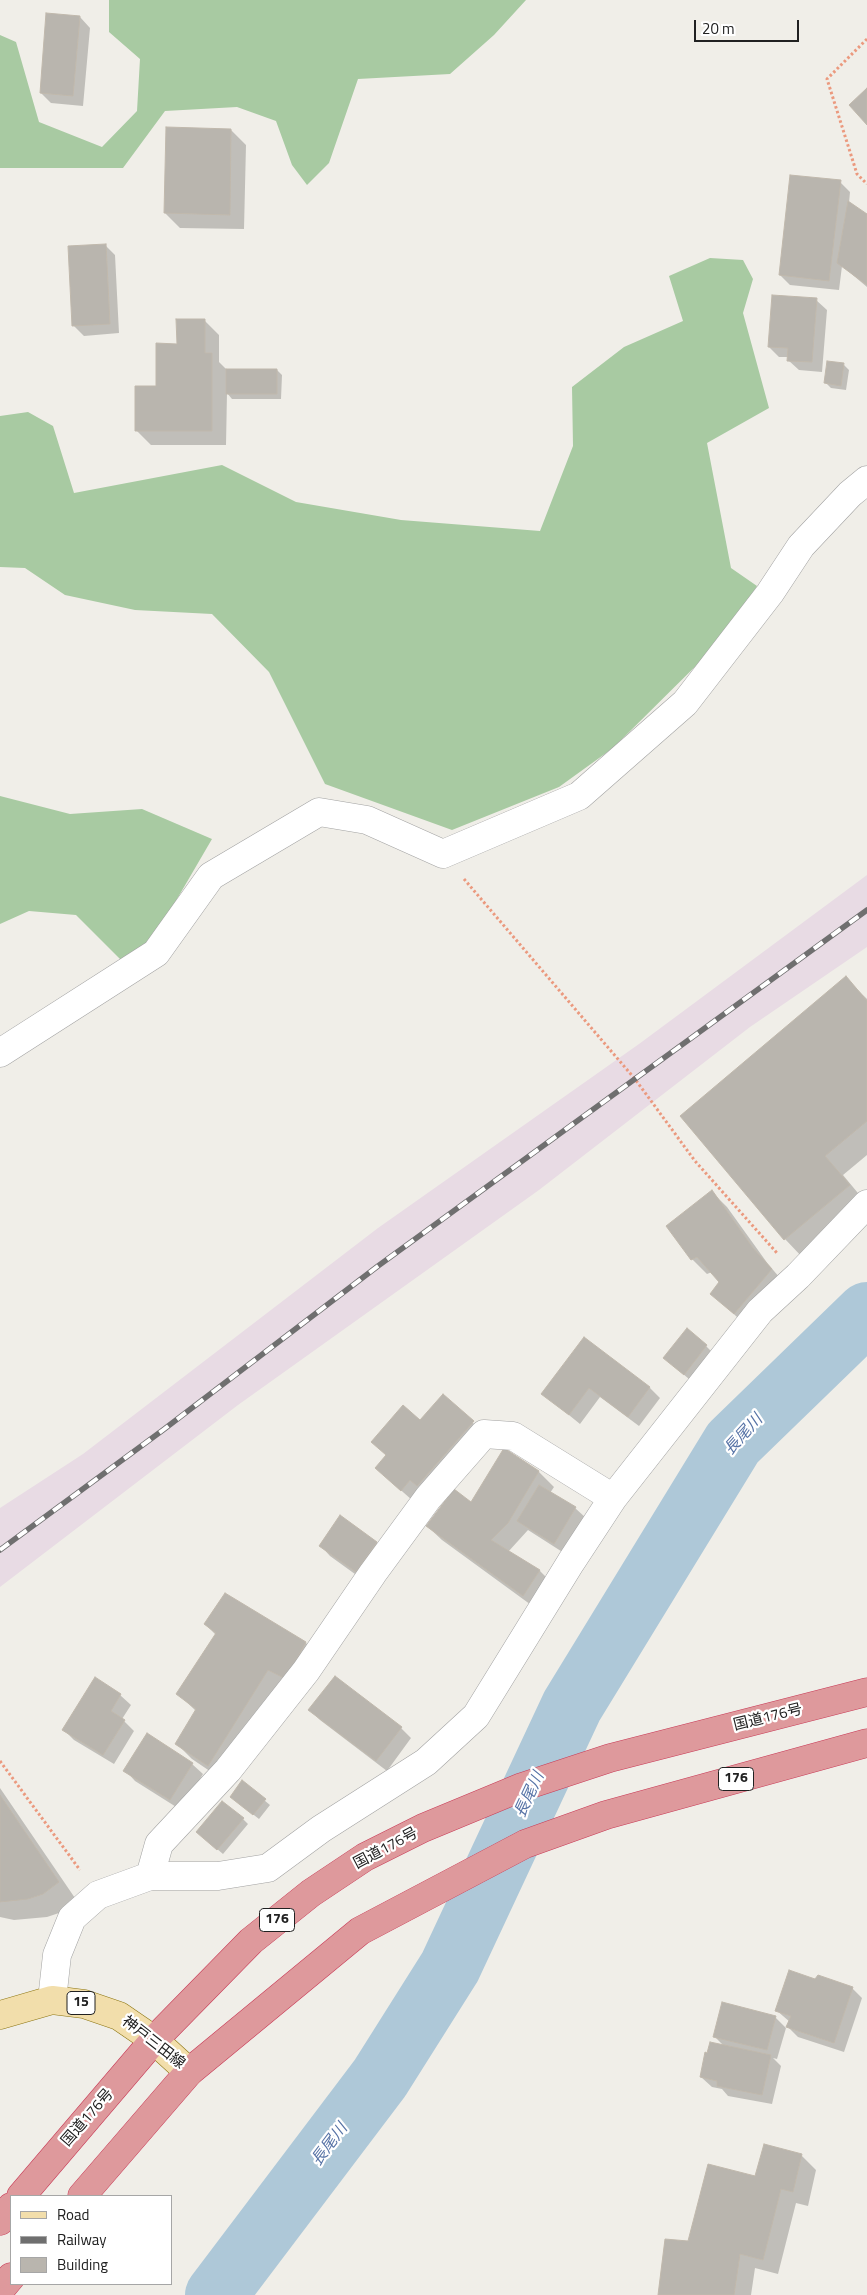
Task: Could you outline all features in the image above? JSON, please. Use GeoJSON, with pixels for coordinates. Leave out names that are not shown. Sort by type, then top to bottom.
{"type":"FeatureCollection","features":[{"type":"Feature","properties":{"kind":"highway","name":"国道176号"},"geometry":{"type":"LineString","coordinates":[[22,2195],[154,2040],[251,1941],[303,1899],[366,1858],[423,1828],[522,1787],[610,1758],[867,1692]]}},
{"type":"Feature","properties":{"kind":"highway","name":"176"},"geometry":{"type":"LineString","coordinates":[[83,2195],[189,2072],[360,1931],[434,1890],[525,1844],[606,1815],[867,1743]]}},
{"type":"Feature","properties":{"kind":"highway"},"geometry":{"type":"LineString","coordinates":[[0,2220],[10,2208]]}},
{"type":"Feature","properties":{"kind":"highway"},"geometry":{"type":"LineString","coordinates":[[0,2290],[10,2278]]}},
{"type":"Feature","properties":{"kind":"main road","name":"神戸三田線"},"geometry":{"type":"LineString","coordinates":[[0,2015],[52,2000],[84,2004],[119,2016],[154,2040],[189,2072]]}},
{"type":"Feature","properties":{"kind":"street"},"geometry":{"type":"LineString","coordinates":[[0,1053],[156,953],[211,876],[318,812],[366,820],[443,854],[579,796],[685,704],[770,593],[801,546],[850,494],[867,480]]}},
{"type":"Feature","properties":{"kind":"street"},"geometry":{"type":"LineString","coordinates":[[52,2000],[57,1955],[72,1918],[98,1895],[150,1876],[218,1876],[268,1868],[321,1829],[426,1762],[476,1716],[565,1570],[613,1498],[760,1312],[798,1276],[867,1204]]}},
{"type":"Feature","properties":{"kind":"street"},"geometry":{"type":"LineString","coordinates":[[150,1876],[160,1844],[228,1770],[300,1679],[373,1573],[428,1498],[484,1434],[513,1436],[613,1498]]}},
{"type":"Feature","properties":{"kind":"path"},"geometry":{"type":"LineString","coordinates":[[867,39],[827,79],[856,174],[867,184]]}},
{"type":"Feature","properties":{"kind":"path"},"geometry":{"type":"LineString","coordinates":[[443,854],[635,1079],[696,1161],[798,1276]]}},
{"type":"Feature","properties":{"kind":"path"},"geometry":{"type":"LineString","coordinates":[[0,1761],[98,1895]]}},
{"type":"Feature","properties":{"kind":"shaded area"},"geometry":{"type":"Polygon","coordinates":[[[867,875],[867,947],[750,1027],[539,1190],[238,1405],[0,1587],[0,1508],[83,1454],[378,1228],[639,1044],[867,875]]]}},
{"type":"Feature","properties":{"kind":"green space"},"geometry":{"type":"Polygon","coordinates":[[[109,0],[526,0],[494,35],[450,74],[358,79],[329,163],[307,185],[292,165],[276,121],[237,107],[165,111],[123,168],[0,168],[0,35],[16,42],[39,122],[102,147],[137,111],[140,59],[109,32],[109,0]]]}},
{"type":"Feature","properties":{"kind":"green space"},"geometry":{"type":"Polygon","coordinates":[[[710,258],[743,260],[753,279],[743,313],[769,408],[707,443],[731,568],[757,586],[729,633],[613,748],[559,787],[452,830],[325,784],[269,672],[212,614],[135,610],[65,595],[25,568],[0,567],[0,416],[28,412],[53,426],[74,493],[222,465],[296,502],[401,520],[540,531],[573,446],[572,387],[624,347],[683,321],[669,276],[710,258]]]}},
{"type":"Feature","properties":{"kind":"green space"},"geometry":{"type":"Polygon","coordinates":[[[0,796],[70,814],[142,809],[212,839],[149,947],[123,962],[76,915],[29,911],[0,924],[0,796]]]}},
{"type":"Feature","properties":{"kind":"building"},"geometry":{"type":"Polygon","coordinates":[[[46,13],[80,16],[73,96],[40,93],[46,13]]]}},
{"type":"Feature","properties":{"kind":"building"},"geometry":{"type":"Polygon","coordinates":[[[867,88],[867,125],[849,105],[867,88]]]}},
{"type":"Feature","properties":{"kind":"building"},"geometry":{"type":"Polygon","coordinates":[[[166,127],[231,129],[230,215],[164,213],[166,127]]]}},
{"type":"Feature","properties":{"kind":"building"},"geometry":{"type":"Polygon","coordinates":[[[790,175],[841,180],[829,281],[779,275],[790,175]]]}},
{"type":"Feature","properties":{"kind":"building"},"geometry":{"type":"Polygon","coordinates":[[[848,201],[867,214],[867,285],[837,263],[848,201]]]}},
{"type":"Feature","properties":{"kind":"building"},"geometry":{"type":"Polygon","coordinates":[[[106,244],[110,324],[72,326],[68,246],[106,244]]]}},
{"type":"Feature","properties":{"kind":"building"},"geometry":{"type":"Polygon","coordinates":[[[772,295],[817,298],[812,362],[787,361],[788,348],[768,347],[772,295]]]}},
{"type":"Feature","properties":{"kind":"building"},"geometry":{"type":"Polygon","coordinates":[[[176,319],[205,319],[205,353],[212,353],[212,431],[135,431],[135,386],[156,386],[156,343],[177,344],[176,319]]]}},
{"type":"Feature","properties":{"kind":"building"},"geometry":{"type":"Polygon","coordinates":[[[827,361],[844,363],[841,386],[824,383],[827,361]]]}},
{"type":"Feature","properties":{"kind":"building"},"geometry":{"type":"Polygon","coordinates":[[[226,369],[277,369],[277,394],[226,394],[226,369]]]}},
{"type":"Feature","properties":{"kind":"building"},"geometry":{"type":"Polygon","coordinates":[[[846,976],[867,1001],[867,1121],[825,1156],[850,1185],[784,1240],[680,1116],[846,976]]]}},
{"type":"Feature","properties":{"kind":"building"},"geometry":{"type":"Polygon","coordinates":[[[712,1190],[753,1248],[772,1269],[734,1314],[710,1294],[719,1282],[697,1257],[691,1260],[666,1226],[712,1190]]]}},
{"type":"Feature","properties":{"kind":"building"},"geometry":{"type":"Polygon","coordinates":[[[687,1328],[707,1345],[684,1375],[663,1358],[687,1328]]]}},
{"type":"Feature","properties":{"kind":"building"},"geometry":{"type":"Polygon","coordinates":[[[584,1337],[650,1387],[628,1417],[589,1388],[569,1415],[541,1394],[584,1337]]]}},
{"type":"Feature","properties":{"kind":"building"},"geometry":{"type":"Polygon","coordinates":[[[443,1394],[474,1421],[417,1486],[410,1480],[401,1491],[375,1468],[386,1455],[371,1442],[403,1405],[420,1420],[443,1394]]]}},
{"type":"Feature","properties":{"kind":"building"},"geometry":{"type":"Polygon","coordinates":[[[504,1448],[539,1471],[508,1523],[491,1540],[540,1570],[523,1596],[426,1526],[454,1489],[471,1502],[504,1448]]]}},
{"type":"Feature","properties":{"kind":"building"},"geometry":{"type":"Polygon","coordinates":[[[539,1485],[576,1507],[554,1544],[517,1521],[539,1485]]]}},
{"type":"Feature","properties":{"kind":"building"},"geometry":{"type":"Polygon","coordinates":[[[340,1515],[377,1542],[356,1572],[319,1546],[340,1515]]]}},
{"type":"Feature","properties":{"kind":"building"},"geometry":{"type":"Polygon","coordinates":[[[225,1593],[306,1642],[286,1679],[268,1670],[208,1766],[175,1744],[196,1709],[176,1694],[216,1633],[204,1624],[225,1593]]]}},
{"type":"Feature","properties":{"kind":"building"},"geometry":{"type":"Polygon","coordinates":[[[335,1676],[402,1727],[376,1761],[308,1710],[335,1676]]]}},
{"type":"Feature","properties":{"kind":"building"},"geometry":{"type":"Polygon","coordinates":[[[95,1677],[121,1694],[111,1711],[125,1720],[103,1755],[62,1730],[95,1677]]]}},
{"type":"Feature","properties":{"kind":"building"},"geometry":{"type":"Polygon","coordinates":[[[147,1733],[193,1763],[170,1800],[123,1771],[147,1733]]]}},
{"type":"Feature","properties":{"kind":"building"},"geometry":{"type":"Polygon","coordinates":[[[242,1780],[266,1799],[253,1815],[230,1797],[242,1780]]]}},
{"type":"Feature","properties":{"kind":"building"},"geometry":{"type":"Polygon","coordinates":[[[0,1795],[59,1882],[43,1894],[28,1899],[0,1902],[0,1795]]]}},
{"type":"Feature","properties":{"kind":"building"},"geometry":{"type":"Polygon","coordinates":[[[222,1801],[244,1818],[217,1850],[196,1832],[222,1801]]]}},
{"type":"Feature","properties":{"kind":"building"},"geometry":{"type":"Polygon","coordinates":[[[789,1970],[815,1979],[818,1975],[853,1987],[834,2043],[786,2027],[791,2016],[775,2011],[789,1970]]]}},
{"type":"Feature","properties":{"kind":"building"},"geometry":{"type":"Polygon","coordinates":[[[722,2002],[776,2016],[767,2050],[713,2037],[722,2002]]]}},
{"type":"Feature","properties":{"kind":"building"},"geometry":{"type":"Polygon","coordinates":[[[710,2042],[771,2055],[762,2095],[717,2086],[717,2081],[700,2077],[705,2052],[707,2053],[710,2042]]]}},
{"type":"Feature","properties":{"kind":"building"},"geometry":{"type":"Polygon","coordinates":[[[764,2144],[802,2154],[793,2192],[781,2189],[763,2260],[740,2254],[734,2295],[658,2295],[665,2239],[688,2241],[708,2164],[755,2176],[764,2144]]]}},
{"type":"Feature","properties":{"kind":"waterway","name":"長尾川"},"geometry":{"type":"LineString","coordinates":[[216,2295],[380,2078],[450,1967],[572,1706],[733,1443],[867,1313]]}},
{"type":"Feature","properties":{"kind":"railway"},"geometry":{"type":"LineString","coordinates":[[0,1550],[163,1430],[378,1266],[867,910]]}}]}
